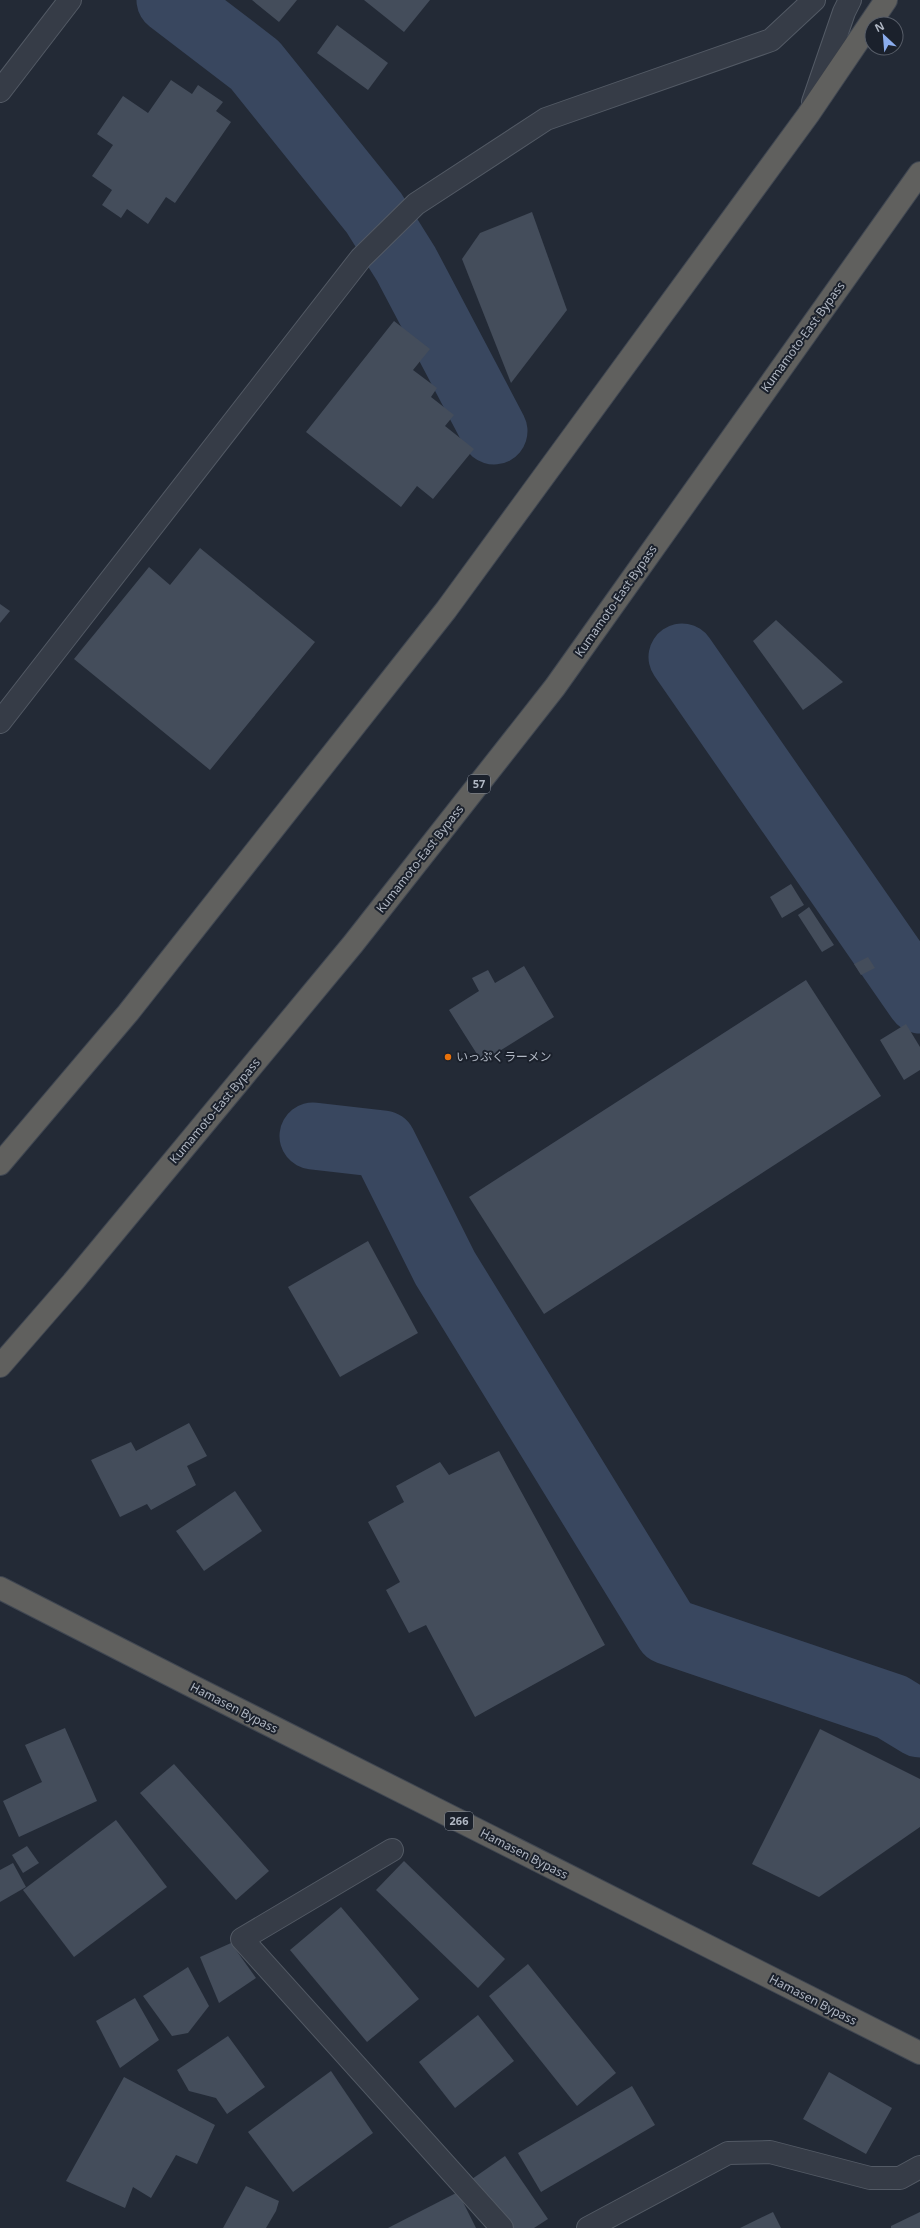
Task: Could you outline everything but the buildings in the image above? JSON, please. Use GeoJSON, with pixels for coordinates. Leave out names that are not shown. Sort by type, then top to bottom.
{"type":"FeatureCollection","features":[{"type":"Feature","properties":{"kind":"highway"},"geometry":{"type":"LineString","coordinates":[[0,1164],[128,1013],[446,610],[808,115],[886,0]]}},
{"type":"Feature","properties":{"kind":"highway","name":"Kumamoto-East Bypass"},"geometry":{"type":"LineString","coordinates":[[0,1366],[73,1282],[353,944],[555,687],[920,173]]}},
{"type":"Feature","properties":{"kind":"highway","name":"Hamasen Bypass"},"geometry":{"type":"LineString","coordinates":[[0,1588],[920,2053]]}},
{"type":"Feature","properties":{"kind":"street"},"geometry":{"type":"LineString","coordinates":[[0,91],[70,0]]}},
{"type":"Feature","properties":{"kind":"street"},"geometry":{"type":"LineString","coordinates":[[0,722],[361,258],[416,204],[546,119],[771,40],[814,0]]}},
{"type":"Feature","properties":{"kind":"street"},"geometry":{"type":"LineString","coordinates":[[808,115],[844,12],[850,0]]}},
{"type":"Feature","properties":{"kind":"street"},"geometry":{"type":"LineString","coordinates":[[392,1850],[242,1938],[502,2228]]}},
{"type":"Feature","properties":{"kind":"street"},"geometry":{"type":"LineString","coordinates":[[588,2228],[728,2153],[770,2152],[870,2178],[900,2178],[920,2167]]}},
{"type":"Feature","properties":{"kind":"waterway"},"geometry":{"type":"LineString","coordinates":[[170,0],[255,65],[374,213],[406,264],[494,431]]}},
{"type":"Feature","properties":{"kind":"waterway"},"geometry":{"type":"LineString","coordinates":[[682,657],[920,1000]]}},
{"type":"Feature","properties":{"kind":"waterway"},"geometry":{"type":"LineString","coordinates":[[313,1136],[383,1144],[445,1268],[668,1631],[892,1707],[920,1724]]}},
{"type":"Feature","properties":{"kind":"place","name":"いっぷくラーメン"},"geometry":{"type":"Point","coordinates":[448,1057]}}]}
